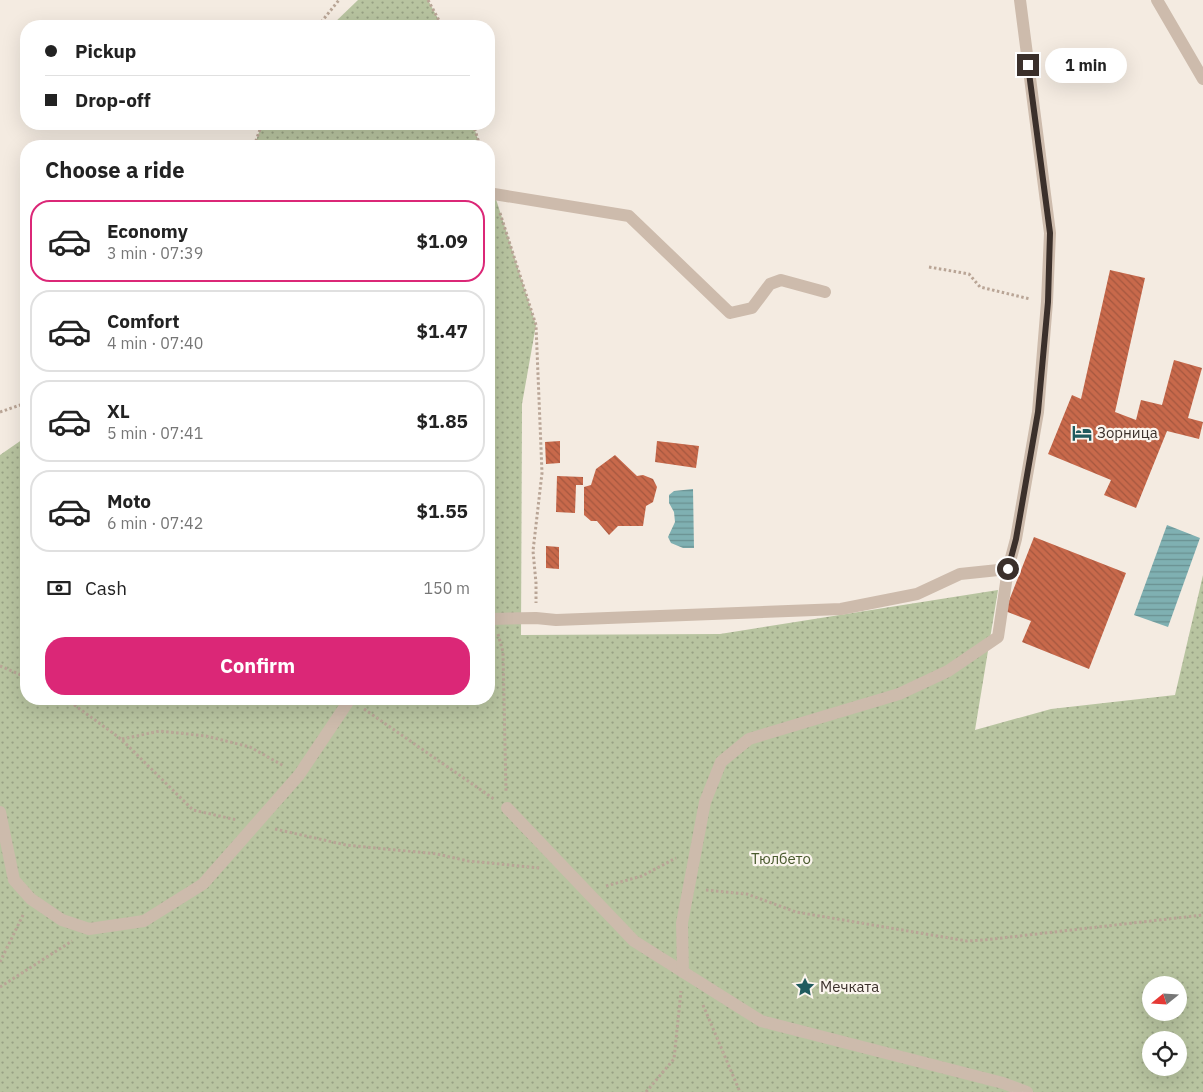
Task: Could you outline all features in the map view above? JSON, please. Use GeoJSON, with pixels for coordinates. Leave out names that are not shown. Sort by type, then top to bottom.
{"type":"FeatureCollection","features":[{"type":"Feature","properties":{"kind":"street"},"geometry":{"type":"LineString","coordinates":[[688,976],[682,923],[705,802],[721,762],[749,739],[899,694],[948,671],[998,637],[1008,569],[1016,539],[1038,412],[1048,302],[1050,233],[1020,0]]}},
{"type":"Feature","properties":{"kind":"street"},"geometry":{"type":"LineString","coordinates":[[1157,0],[1203,79]]}},
{"type":"Feature","properties":{"kind":"street"},"geometry":{"type":"LineString","coordinates":[[495,194],[629,216],[730,314],[752,308],[770,284],[781,280],[825,292]]}},
{"type":"Feature","properties":{"kind":"street"},"geometry":{"type":"LineString","coordinates":[[495,620],[536,618],[556,620],[841,609],[917,594],[960,574],[1008,569]]}},
{"type":"Feature","properties":{"kind":"street"},"geometry":{"type":"LineString","coordinates":[[0,812],[14,880],[31,899],[62,920],[89,929],[144,921],[203,884],[299,775],[345,705]]}},
{"type":"Feature","properties":{"kind":"street"},"geometry":{"type":"LineString","coordinates":[[507,808],[634,941],[761,1021],[1003,1082],[1027,1092]]}},
{"type":"Feature","properties":{"kind":"path"},"geometry":{"type":"LineString","coordinates":[[323,20],[339,0]]}},
{"type":"Feature","properties":{"kind":"path"},"geometry":{"type":"LineString","coordinates":[[428,0],[439,20]]}},
{"type":"Feature","properties":{"kind":"path"},"geometry":{"type":"LineString","coordinates":[[495,197],[536,325],[542,473],[533,551],[536,583],[536,618]]}},
{"type":"Feature","properties":{"kind":"path"},"geometry":{"type":"LineString","coordinates":[[929,267],[969,274],[980,287],[1048,302]]}},
{"type":"Feature","properties":{"kind":"path"},"geometry":{"type":"LineString","coordinates":[[0,412],[20,405]]}},
{"type":"Feature","properties":{"kind":"path"},"geometry":{"type":"LineString","coordinates":[[497,630],[503,652],[507,808]]}},
{"type":"Feature","properties":{"kind":"path"},"geometry":{"type":"LineString","coordinates":[[0,666],[20,674]]}},
{"type":"Feature","properties":{"kind":"path"},"geometry":{"type":"LineString","coordinates":[[74,705],[121,739],[193,810],[346,845],[436,854],[468,861],[547,868],[601,887],[642,876],[679,856]]}},
{"type":"Feature","properties":{"kind":"path"},"geometry":{"type":"LineString","coordinates":[[358,705],[507,808]]}},
{"type":"Feature","properties":{"kind":"path"},"geometry":{"type":"LineString","coordinates":[[121,739],[160,731],[206,736],[250,747],[299,775]]}},
{"type":"Feature","properties":{"kind":"path"},"geometry":{"type":"LineString","coordinates":[[689,887],[747,894],[796,912],[967,941],[1203,915]]}},
{"type":"Feature","properties":{"kind":"path"},"geometry":{"type":"LineString","coordinates":[[0,962],[31,899]]}},
{"type":"Feature","properties":{"kind":"path"},"geometry":{"type":"LineString","coordinates":[[0,987],[89,929]]}},
{"type":"Feature","properties":{"kind":"path"},"geometry":{"type":"LineString","coordinates":[[646,1092],[674,1059],[688,976]]}},
{"type":"Feature","properties":{"kind":"path"},"geometry":{"type":"LineString","coordinates":[[688,976],[740,1092]]}},
{"type":"Feature","properties":{"kind":"green space"},"geometry":{"type":"Polygon","coordinates":[[[358,0],[428,0],[439,20],[337,20],[358,0]]]}},
{"type":"Feature","properties":{"kind":"green space"},"geometry":{"type":"Polygon","coordinates":[[[260,130],[475,130],[478,140],[256,140],[260,130]]]}},
{"type":"Feature","properties":{"kind":"green space","name":"Тюлбето"},"geometry":{"type":"Polygon","coordinates":[[[495,196],[536,325],[522,404],[521,635],[720,634],[998,590],[975,730],[1051,709],[1175,695],[1203,575],[1203,1092],[0,1092],[0,455],[20,441],[20,705],[495,705],[495,196]]]}},
{"type":"Feature","properties":{"kind":"water"},"geometry":{"type":"Polygon","coordinates":[[[693,489],[694,548],[683,548],[671,543],[668,537],[675,522],[674,512],[669,503],[669,495],[674,491],[693,489]]]}},
{"type":"Feature","properties":{"kind":"water"},"geometry":{"type":"Polygon","coordinates":[[[1167,525],[1200,538],[1168,627],[1134,615],[1167,525]]]}},
{"type":"Feature","properties":{"kind":"building"},"geometry":{"type":"Polygon","coordinates":[[[1110,270],[1145,278],[1115,412],[1136,420],[1141,400],[1162,405],[1174,360],[1202,368],[1188,418],[1203,422],[1199,439],[1167,431],[1136,508],[1104,495],[1111,480],[1048,454],[1072,395],[1081,399],[1110,270]]]}},
{"type":"Feature","properties":{"kind":"building"},"geometry":{"type":"Polygon","coordinates":[[[560,441],[560,463],[546,464],[545,442],[560,441]]]}},
{"type":"Feature","properties":{"kind":"building"},"geometry":{"type":"Polygon","coordinates":[[[657,441],[699,446],[696,468],[655,462],[657,441]]]}},
{"type":"Feature","properties":{"kind":"building"},"geometry":{"type":"Polygon","coordinates":[[[615,455],[637,476],[643,475],[653,479],[657,487],[653,502],[646,506],[643,526],[618,526],[609,535],[597,521],[591,521],[584,515],[584,487],[591,485],[596,469],[615,455]]]}},
{"type":"Feature","properties":{"kind":"building"},"geometry":{"type":"Polygon","coordinates":[[[557,476],[583,477],[583,485],[576,485],[575,513],[556,512],[557,476]]]}},
{"type":"Feature","properties":{"kind":"building"},"geometry":{"type":"Polygon","coordinates":[[[1034,537],[1126,573],[1089,669],[1022,642],[1031,621],[1005,611],[1034,537]]]}},
{"type":"Feature","properties":{"kind":"building"},"geometry":{"type":"Polygon","coordinates":[[[546,546],[559,547],[559,569],[546,568],[546,546]]]}},
{"type":"Feature","properties":{"kind":"place","name":"Зорница"},"geometry":{"type":"Point","coordinates":[1082,433]}},
{"type":"Feature","properties":{"kind":"place","name":"Мечката"},"geometry":{"type":"Point","coordinates":[805,987]}},
{"type":"Feature","properties":{"kind":"route"},"geometry":{"type":"LineString","coordinates":[[1008,569],[1016,539],[1038,412],[1048,302],[1050,233],[1028,65]]}}]}
